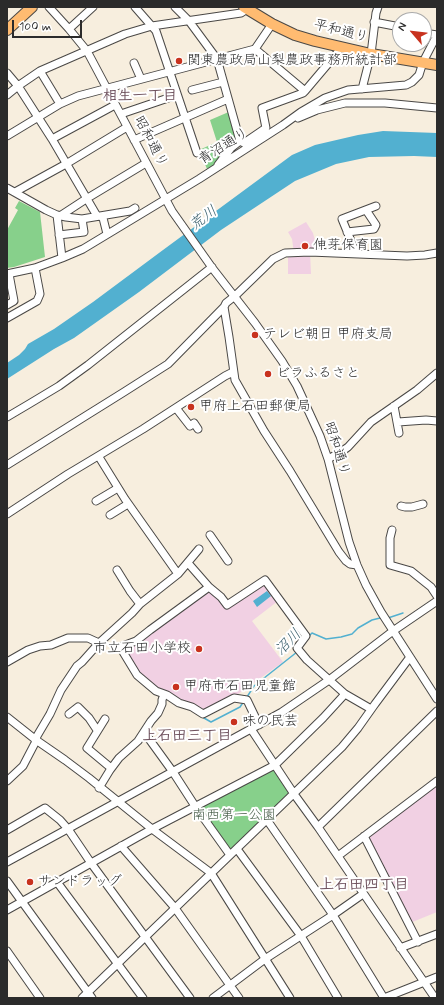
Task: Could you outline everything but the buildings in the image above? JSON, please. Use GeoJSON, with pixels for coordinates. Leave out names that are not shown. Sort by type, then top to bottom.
{"type":"FeatureCollection","features":[{"type":"Feature","properties":{"kind":"highway"},"geometry":{"type":"LineString","coordinates":[[7,30],[32,7]]}},
{"type":"Feature","properties":{"kind":"highway","name":"平和通り"},"geometry":{"type":"LineString","coordinates":[[247,8],[272,24],[315,41],[371,54],[437,65]]}},
{"type":"Feature","properties":{"kind":"street","name":"昭和通り"},"geometry":{"type":"LineString","coordinates":[[49,7],[87,51],[172,211],[212,267],[256,323],[297,386],[320,436],[328,459],[356,565],[392,631]]}},
{"type":"Feature","properties":{"kind":"street"},"geometry":{"type":"LineString","coordinates":[[69,29],[93,7]]}},
{"type":"Feature","properties":{"kind":"street"},"geometry":{"type":"LineString","coordinates":[[135,7],[156,31],[197,153]]}},
{"type":"Feature","properties":{"kind":"street"},"geometry":{"type":"LineString","coordinates":[[175,7],[189,21],[217,59],[240,141]]}},
{"type":"Feature","properties":{"kind":"street"},"geometry":{"type":"LineString","coordinates":[[362,89],[371,54],[374,22],[378,7]]}},
{"type":"Feature","properties":{"kind":"street"},"geometry":{"type":"LineString","coordinates":[[7,95],[40,71],[125,34],[152,26],[241,13],[247,8]]}},
{"type":"Feature","properties":{"kind":"street"},"geometry":{"type":"LineString","coordinates":[[374,22],[392,25]]}},
{"type":"Feature","properties":{"kind":"street"},"geometry":{"type":"LineString","coordinates":[[7,136],[60,104],[78,96],[255,50],[272,24]]}},
{"type":"Feature","properties":{"kind":"street","name":"青沼通り"},"geometry":{"type":"LineString","coordinates":[[8,274],[35,268],[83,249],[166,199],[325,98],[348,90],[406,85],[412,82],[419,75],[423,62],[437,35]]}},
{"type":"Feature","properties":{"kind":"street"},"geometry":{"type":"LineString","coordinates":[[240,141],[244,143],[266,128],[262,108],[303,93],[338,52],[339,47]]}},
{"type":"Feature","properties":{"kind":"street"},"geometry":{"type":"LineString","coordinates":[[255,50],[305,91]]}},
{"type":"Feature","properties":{"kind":"street"},"geometry":{"type":"LineString","coordinates":[[134,63],[141,79]]}},
{"type":"Feature","properties":{"kind":"street"},"geometry":{"type":"LineString","coordinates":[[40,71],[60,104]]}},
{"type":"Feature","properties":{"kind":"street"},"geometry":{"type":"LineString","coordinates":[[7,73],[18,86],[52,139],[86,199],[98,216],[103,218],[107,234]]}},
{"type":"Feature","properties":{"kind":"street"},"geometry":{"type":"LineString","coordinates":[[192,90],[223,82]]}},
{"type":"Feature","properties":{"kind":"street"},"geometry":{"type":"LineString","coordinates":[[121,114],[177,95]]}},
{"type":"Feature","properties":{"kind":"street"},"geometry":{"type":"LineString","coordinates":[[134,140],[228,99]]}},
{"type":"Feature","properties":{"kind":"street"},"geometry":{"type":"LineString","coordinates":[[283,125],[317,110],[345,103],[385,103],[437,108]]}},
{"type":"Feature","properties":{"kind":"street"},"geometry":{"type":"LineString","coordinates":[[52,139],[116,105]]}},
{"type":"Feature","properties":{"kind":"street"},"geometry":{"type":"LineString","coordinates":[[15,192],[66,164],[127,127]]}},
{"type":"Feature","properties":{"kind":"street"},"geometry":{"type":"LineString","coordinates":[[217,167],[231,148],[240,141]]}},
{"type":"Feature","properties":{"kind":"street"},"geometry":{"type":"LineString","coordinates":[[59,215],[146,163]]}},
{"type":"Feature","properties":{"kind":"street"},"geometry":{"type":"LineString","coordinates":[[7,188],[46,210],[59,215],[82,219],[130,211],[135,208]]}},
{"type":"Feature","properties":{"kind":"street"},"geometry":{"type":"LineString","coordinates":[[356,253],[342,219],[376,206]]}},
{"type":"Feature","properties":{"kind":"street"},"geometry":{"type":"LineString","coordinates":[[347,232],[374,229],[376,225],[366,210]]}},
{"type":"Feature","properties":{"kind":"street"},"geometry":{"type":"LineString","coordinates":[[59,215],[59,235],[62,258]]}},
{"type":"Feature","properties":{"kind":"street"},"geometry":{"type":"LineString","coordinates":[[59,235],[84,232],[82,219]]}},
{"type":"Feature","properties":{"kind":"street"},"geometry":{"type":"LineString","coordinates":[[7,465],[168,364],[224,307],[226,303],[273,259],[285,254],[310,252],[407,256],[436,255]]}},
{"type":"Feature","properties":{"kind":"street"},"geometry":{"type":"LineString","coordinates":[[7,417],[59,386],[212,267]]}},
{"type":"Feature","properties":{"kind":"street"},"geometry":{"type":"LineString","coordinates":[[7,318],[37,301],[40,294],[35,268]]}},
{"type":"Feature","properties":{"kind":"street"},"geometry":{"type":"LineString","coordinates":[[7,305],[14,301],[8,274]]}},
{"type":"Feature","properties":{"kind":"street"},"geometry":{"type":"LineString","coordinates":[[224,307],[233,372],[240,390],[339,552],[346,561],[350,564],[356,565]]}},
{"type":"Feature","properties":{"kind":"street"},"geometry":{"type":"LineString","coordinates":[[7,514],[68,474],[233,372]]}},
{"type":"Feature","properties":{"kind":"street"},"geometry":{"type":"LineString","coordinates":[[328,459],[348,447],[371,422],[417,390],[437,373]]}},
{"type":"Feature","properties":{"kind":"street"},"geometry":{"type":"LineString","coordinates":[[394,406],[399,433]]}},
{"type":"Feature","properties":{"kind":"street"},"geometry":{"type":"LineString","coordinates":[[176,408],[190,426],[194,423],[198,429]]}},
{"type":"Feature","properties":{"kind":"street"},"geometry":{"type":"LineString","coordinates":[[398,422],[426,420],[437,421]]}},
{"type":"Feature","properties":{"kind":"street"},"geometry":{"type":"LineString","coordinates":[[99,456],[128,504],[178,574]]}},
{"type":"Feature","properties":{"kind":"street"},"geometry":{"type":"LineString","coordinates":[[96,501],[118,488]]}},
{"type":"Feature","properties":{"kind":"street"},"geometry":{"type":"LineString","coordinates":[[110,516],[128,504]]}},
{"type":"Feature","properties":{"kind":"street"},"geometry":{"type":"LineString","coordinates":[[401,506],[412,507],[423,504]]}},
{"type":"Feature","properties":{"kind":"street"},"geometry":{"type":"LineString","coordinates":[[392,530],[390,538],[390,565],[411,571],[431,587],[437,596]]}},
{"type":"Feature","properties":{"kind":"street"},"geometry":{"type":"LineString","coordinates":[[210,536],[228,561]]}},
{"type":"Feature","properties":{"kind":"street"},"geometry":{"type":"LineString","coordinates":[[7,782],[23,766],[30,755],[37,736],[50,714],[60,690],[77,666],[140,604],[178,574],[199,549]]}},
{"type":"Feature","properties":{"kind":"street"},"geometry":{"type":"LineString","coordinates":[[188,563],[228,605],[265,580],[306,636],[297,648],[307,660],[345,694],[371,709]]}},
{"type":"Feature","properties":{"kind":"street"},"geometry":{"type":"LineString","coordinates":[[117,570],[140,604]]}},
{"type":"Feature","properties":{"kind":"street"},"geometry":{"type":"LineString","coordinates":[[209,586],[136,641],[120,647],[137,674],[156,691],[167,695],[179,703],[192,707],[203,714],[234,698],[247,700],[259,724]]}},
{"type":"Feature","properties":{"kind":"street"},"geometry":{"type":"LineString","coordinates":[[7,862],[288,708],[329,680],[392,631],[436,604]]}},
{"type":"Feature","properties":{"kind":"street"},"geometry":{"type":"LineString","coordinates":[[392,631],[437,698]]}},
{"type":"Feature","properties":{"kind":"street"},"geometry":{"type":"LineString","coordinates":[[7,662],[28,650],[40,646],[51,645],[68,638],[88,638],[99,643]]}},
{"type":"Feature","properties":{"kind":"street"},"geometry":{"type":"LineString","coordinates":[[7,881],[87,996],[174,908],[342,747],[358,728],[410,657]]}},
{"type":"Feature","properties":{"kind":"street"},"geometry":{"type":"LineString","coordinates":[[100,788],[111,768],[119,758],[138,741],[161,708],[164,694]]}},
{"type":"Feature","properties":{"kind":"street"},"geometry":{"type":"LineString","coordinates":[[7,910],[152,829],[275,765],[345,694]]}},
{"type":"Feature","properties":{"kind":"street"},"geometry":{"type":"LineString","coordinates":[[69,714],[78,707],[98,730]]}},
{"type":"Feature","properties":{"kind":"street"},"geometry":{"type":"LineString","coordinates":[[318,827],[437,711]]}},
{"type":"Feature","properties":{"kind":"street"},"geometry":{"type":"LineString","coordinates":[[7,717],[36,740],[65,760],[211,874],[290,998]]}},
{"type":"Feature","properties":{"kind":"street"},"geometry":{"type":"LineString","coordinates":[[105,718],[87,748],[111,768]]}},
{"type":"Feature","properties":{"kind":"street"},"geometry":{"type":"LineString","coordinates":[[251,729],[294,794],[435,998]]}},
{"type":"Feature","properties":{"kind":"street"},"geometry":{"type":"LineString","coordinates":[[144,732],[230,855]]}},
{"type":"Feature","properties":{"kind":"street"},"geometry":{"type":"LineString","coordinates":[[338,856],[437,781]]}},
{"type":"Feature","properties":{"kind":"street"},"geometry":{"type":"LineString","coordinates":[[7,830],[45,808],[60,820],[190,998]]}},
{"type":"Feature","properties":{"kind":"street"},"geometry":{"type":"LineString","coordinates":[[267,820],[333,915],[384,998],[437,977]]}},
{"type":"Feature","properties":{"kind":"street"},"geometry":{"type":"LineString","coordinates":[[364,836],[418,942]]}},
{"type":"Feature","properties":{"kind":"street"},"geometry":{"type":"LineString","coordinates":[[121,846],[174,908],[239,998]]}},
{"type":"Feature","properties":{"kind":"street"},"geometry":{"type":"LineString","coordinates":[[237,848],[301,936],[338,998]]}},
{"type":"Feature","properties":{"kind":"street"},"geometry":{"type":"LineString","coordinates":[[57,882],[143,998]]}},
{"type":"Feature","properties":{"kind":"street"},"geometry":{"type":"LineString","coordinates":[[213,998],[265,959],[363,894]]}},
{"type":"Feature","properties":{"kind":"street"},"geometry":{"type":"LineString","coordinates":[[400,948],[437,934]]}},
{"type":"Feature","properties":{"kind":"street"},"geometry":{"type":"LineString","coordinates":[[7,951],[40,998]]}},
{"type":"Feature","properties":{"kind":"street"},"geometry":{"type":"LineString","coordinates":[[7,965],[14,960]]}},
{"type":"Feature","properties":{"kind":"shaded area","name":"伸芽保育園"},"geometry":{"type":"Polygon","coordinates":[[[306,222],[313,233],[318,252],[310,252],[311,274],[288,274],[288,253],[294,253],[292,239],[288,232],[306,222]]]}},
{"type":"Feature","properties":{"kind":"shaded area","name":"市立石田小学校"},"geometry":{"type":"Polygon","coordinates":[[[265,584],[278,601],[252,621],[283,662],[234,697],[205,712],[181,702],[156,688],[138,674],[124,651],[125,647],[208,590],[211,590],[228,607],[265,584]]]}},
{"type":"Feature","properties":{"kind":"shaded area"},"geometry":{"type":"Polygon","coordinates":[[[437,782],[437,912],[410,923],[366,836],[437,782]]]}},
{"type":"Feature","properties":{"kind":"green space"},"geometry":{"type":"Polygon","coordinates":[[[231,111],[240,141],[219,163],[207,169],[199,150],[217,142],[210,120],[231,111]]]}},
{"type":"Feature","properties":{"kind":"green space"},"geometry":{"type":"Polygon","coordinates":[[[19,201],[40,212],[45,257],[7,268],[7,230],[18,210],[15,208],[19,201]]]}},
{"type":"Feature","properties":{"kind":"green space","name":"南西第一公園"},"geometry":{"type":"Polygon","coordinates":[[[273,768],[291,791],[230,850],[201,809],[202,807],[273,768]]]}},
{"type":"Feature","properties":{"kind":"water"},"geometry":{"type":"Polygon","coordinates":[[[383,131],[437,133],[437,157],[369,157],[336,164],[295,181],[221,230],[139,292],[74,338],[7,379],[7,363],[19,355],[28,344],[54,329],[93,302],[292,155],[315,145],[383,131]]]}},
{"type":"Feature","properties":{"kind":"water"},"geometry":{"type":"Polygon","coordinates":[[[267,591],[271,596],[257,607],[253,601],[267,591]]]}},
{"type":"Feature","properties":{"kind":"waterway","name":"沼川"},"geometry":{"type":"LineString","coordinates":[[388,618],[403,613]]}},
{"type":"Feature","properties":{"kind":"waterway","name":"沼川"},"geometry":{"type":"LineString","coordinates":[[309,636],[312,633],[326,639],[341,637],[352,634],[358,628],[372,620],[380,618],[383,619]]}},
{"type":"Feature","properties":{"kind":"waterway","name":"沼川"},"geometry":{"type":"LineString","coordinates":[[247,697],[254,686],[297,652]]}},
{"type":"Feature","properties":{"kind":"waterway","name":"沼川"},"geometry":{"type":"LineString","coordinates":[[204,718],[211,722],[240,707],[244,702]]}},
{"type":"Feature","properties":{"kind":"place","name":"関東農政局山梨農政事務所統計部"},"geometry":{"type":"Point","coordinates":[179,61]}},
{"type":"Feature","properties":{"kind":"place","name":"伸芽保育園"},"geometry":{"type":"Point","coordinates":[305,246]}},
{"type":"Feature","properties":{"kind":"place","name":"テレビ朝日 甲府支局"},"geometry":{"type":"Point","coordinates":[255,335]}},
{"type":"Feature","properties":{"kind":"place","name":"ビラふるさと"},"geometry":{"type":"Point","coordinates":[268,374]}},
{"type":"Feature","properties":{"kind":"place","name":"甲府上石田郵便局"},"geometry":{"type":"Point","coordinates":[191,407]}},
{"type":"Feature","properties":{"kind":"place","name":"市立石田小学校"},"geometry":{"type":"Point","coordinates":[199,649]}},
{"type":"Feature","properties":{"kind":"place","name":"甲府市石田児童館"},"geometry":{"type":"Point","coordinates":[176,687]}},
{"type":"Feature","properties":{"kind":"place","name":"味の民芸"},"geometry":{"type":"Point","coordinates":[234,722]}},
{"type":"Feature","properties":{"kind":"place","name":"サンドラッグ"},"geometry":{"type":"Point","coordinates":[30,882]}},
{"type":"Feature","properties":{"kind":"district","name":"相生一丁目"},"geometry":{"type":"Point","coordinates":[140,97]}},
{"type":"Feature","properties":{"kind":"district","name":"上石田三丁目"},"geometry":{"type":"Point","coordinates":[187,737]}},
{"type":"Feature","properties":{"kind":"district","name":"上石田四丁目"},"geometry":{"type":"Point","coordinates":[364,886]}},
{"type":"Feature","properties":{"kind":"water label","name":"荒川"},"geometry":{"type":"Point","coordinates":[204,219]}}]}
